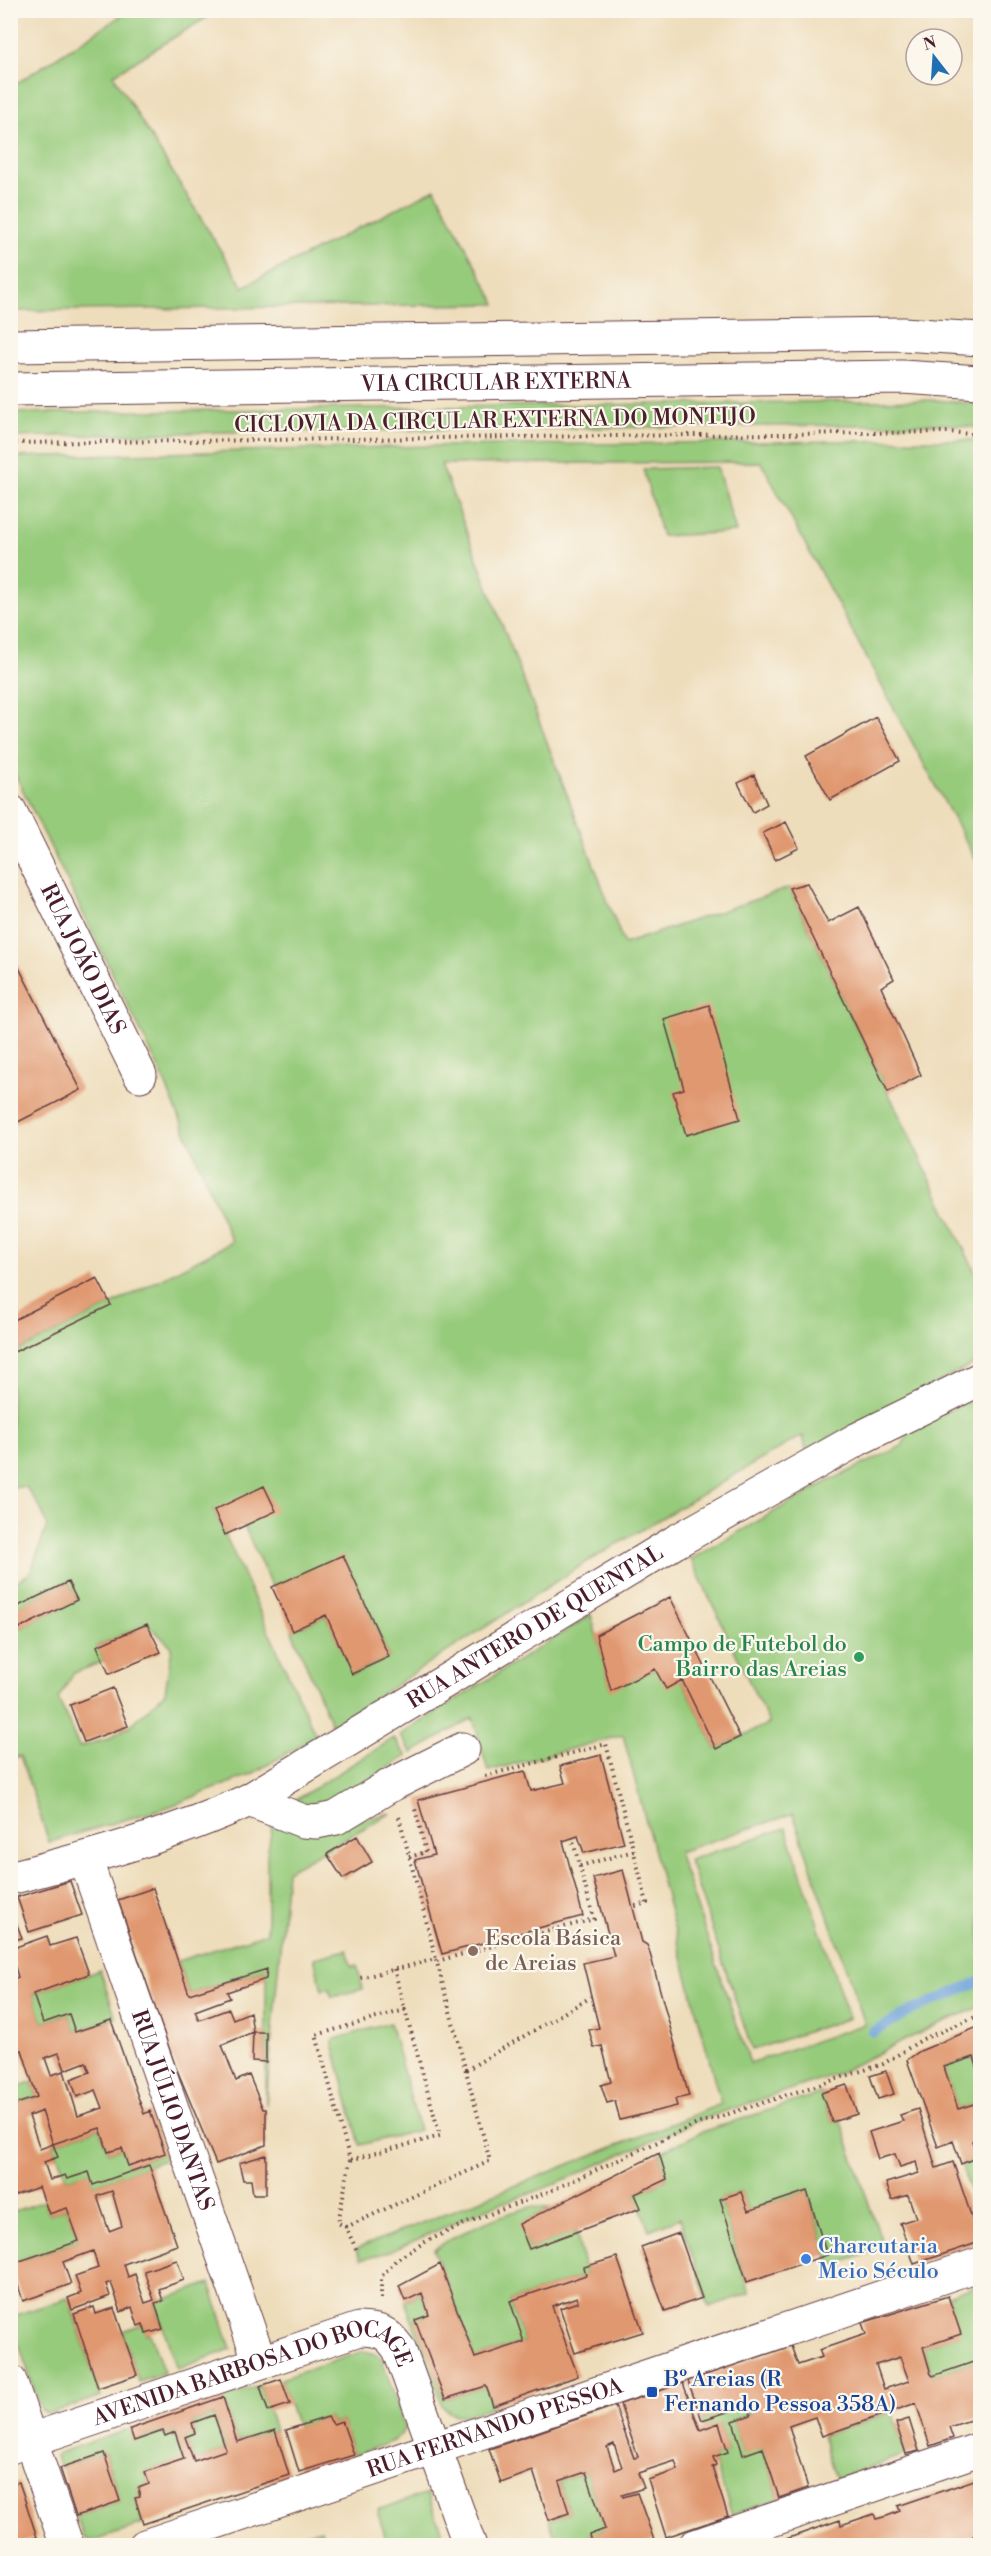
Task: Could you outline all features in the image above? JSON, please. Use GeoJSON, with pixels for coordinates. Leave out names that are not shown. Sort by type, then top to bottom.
{"type":"FeatureCollection","features":[{"type":"Feature","properties":{"kind":"street","name":"VIA CIRCULAR EXTERNA"},"geometry":{"type":"LineString","coordinates":[[10,346],[903,334],[981,339]]}},
{"type":"Feature","properties":{"kind":"street","name":"VIA CIRCULAR EXTERNA"},"geometry":{"type":"LineString","coordinates":[[10,389],[903,378],[981,382]]}},
{"type":"Feature","properties":{"kind":"street","name":"RUA JOÃO DIAS"},"geometry":{"type":"LineString","coordinates":[[10,812],[141,1075]]}},
{"type":"Feature","properties":{"kind":"street","name":"RUA ANTERO DE QUENTAL"},"geometry":{"type":"LineString","coordinates":[[10,1878],[85,1858],[213,1816],[249,1800],[675,1542],[858,1439],[981,1379]]}},
{"type":"Feature","properties":{"kind":"street"},"geometry":{"type":"LineString","coordinates":[[249,1800],[303,1821],[316,1822],[336,1818],[389,1786],[463,1749]]}},
{"type":"Feature","properties":{"kind":"street","name":"RUA JÚLIO DANTAS"},"geometry":{"type":"LineString","coordinates":[[85,1858],[260,2362]]}},
{"type":"Feature","properties":{"kind":"street","name":"RUA FERNANDO PESSOA"},"geometry":{"type":"LineString","coordinates":[[146,2546],[981,2264]]}},
{"type":"Feature","properties":{"kind":"street","name":"AVENIDA BARBOSA DO BOCAGE"},"geometry":{"type":"LineString","coordinates":[[21,2444],[359,2329],[380,2330],[390,2337],[399,2349],[470,2546]]}},
{"type":"Feature","properties":{"kind":"street"},"geometry":{"type":"LineString","coordinates":[[10,2381],[21,2444],[67,2546]]}},
{"type":"Feature","properties":{"kind":"street"},"geometry":{"type":"LineString","coordinates":[[695,2546],[981,2449]]}},
{"type":"Feature","properties":{"kind":"path","name":"CICLOVIA DA CIRCULAR EXTERNA DO MONTIJO"},"geometry":{"type":"LineString","coordinates":[[10,443],[949,432],[981,435]]}},
{"type":"Feature","properties":{"kind":"path"},"geometry":{"type":"LineString","coordinates":[[481,1777],[606,1744],[647,1903],[632,1906]]}},
{"type":"Feature","properties":{"kind":"path"},"geometry":{"type":"LineString","coordinates":[[409,1857],[426,1852],[414,1805]]}},
{"type":"Feature","properties":{"kind":"path"},"geometry":{"type":"LineString","coordinates":[[346,2227],[490,2162],[397,1810]]}},
{"type":"Feature","properties":{"kind":"path"},"geometry":{"type":"LineString","coordinates":[[360,1978],[594,1919],[572,1838]]}},
{"type":"Feature","properties":{"kind":"path"},"geometry":{"type":"LineString","coordinates":[[580,1866],[634,1851]]}},
{"type":"Feature","properties":{"kind":"path"},"geometry":{"type":"LineString","coordinates":[[350,2160],[440,2136],[394,1969]]}},
{"type":"Feature","properties":{"kind":"path"},"geometry":{"type":"LineString","coordinates":[[466,2070],[591,1997]]}},
{"type":"Feature","properties":{"kind":"path"},"geometry":{"type":"LineString","coordinates":[[356,2249],[346,2227],[338,2223],[350,2160],[316,2035],[405,2010]]}},
{"type":"Feature","properties":{"kind":"path"},"geometry":{"type":"LineString","coordinates":[[380,2330],[381,2277],[396,2260],[423,2243],[466,2223],[548,2192],[697,2124],[883,2064],[923,2039],[981,2015]]}},
{"type":"Feature","properties":{"kind":"green space"},"geometry":{"type":"Polygon","coordinates":[[[130,10],[217,11],[113,75],[243,287],[435,189],[496,304],[11,311],[11,87],[130,10]]]}},
{"type":"Feature","properties":{"kind":"green space"},"geometry":{"type":"Polygon","coordinates":[[[936,400],[980,404],[980,428],[942,424],[227,432],[10,437],[11,413],[936,400]]]}},
{"type":"Feature","properties":{"kind":"green space"},"geometry":{"type":"Polygon","coordinates":[[[980,440],[980,868],[761,462],[441,464],[624,944],[789,888],[980,1282],[980,1361],[806,1450],[803,1436],[789,1443],[580,1566],[332,1726],[292,1631],[326,1615],[353,1674],[389,1657],[343,1556],[272,1587],[244,1526],[214,1510],[316,1736],[252,1774],[168,1807],[49,1842],[20,1756],[11,1759],[11,1633],[77,1599],[68,1582],[11,1610],[11,1585],[30,1573],[47,1526],[41,1509],[26,1487],[11,1487],[11,1354],[232,1242],[159,1069],[11,766],[10,457],[434,446],[980,440]],[[147,1624],[97,1646],[104,1661],[74,1673],[58,1698],[79,1747],[108,1739],[131,1725],[165,1693],[172,1647],[147,1624]]]}},
{"type":"Feature","properties":{"kind":"green space"},"geometry":{"type":"Polygon","coordinates":[[[717,467],[736,532],[662,536],[643,469],[717,467]]]}},
{"type":"Feature","properties":{"kind":"green space"},"geometry":{"type":"Polygon","coordinates":[[[980,1394],[980,2007],[936,2025],[836,2074],[702,2119],[545,2188],[487,2208],[389,2252],[361,2259],[356,2249],[721,2104],[623,1735],[488,1771],[473,1718],[412,1753],[400,1735],[591,1615],[611,1690],[655,1669],[682,1680],[716,1749],[769,1723],[691,1559],[827,1482],[902,1446],[910,1430],[980,1394]],[[793,1814],[678,1852],[750,2063],[865,2024],[793,1814]]]}},
{"type":"Feature","properties":{"kind":"green space"},"geometry":{"type":"Polygon","coordinates":[[[394,1738],[407,1756],[322,1810],[291,1803],[394,1738]]]}},
{"type":"Feature","properties":{"kind":"green space"},"geometry":{"type":"Polygon","coordinates":[[[391,1813],[287,1871],[266,2105],[266,1969],[189,1994],[178,1961],[267,1933],[267,1855],[274,1816],[337,1826],[391,1813]]]}},
{"type":"Feature","properties":{"kind":"green space"},"geometry":{"type":"Polygon","coordinates":[[[786,1828],[849,2018],[752,2050],[689,1860],[786,1828]]]}},
{"type":"Feature","properties":{"kind":"green space"},"geometry":{"type":"Polygon","coordinates":[[[347,1950],[352,1967],[357,1965],[363,1989],[332,1997],[329,1988],[322,1990],[314,1958],[347,1950]]]}},
{"type":"Feature","properties":{"kind":"green space"},"geometry":{"type":"Polygon","coordinates":[[[100,1970],[116,2018],[75,2032],[69,2014],[43,2023],[33,1994],[100,1970]]]}},
{"type":"Feature","properties":{"kind":"green space"},"geometry":{"type":"Polygon","coordinates":[[[390,2023],[419,2130],[360,2145],[332,2040],[390,2023]]]}},
{"type":"Feature","properties":{"kind":"green space"},"geometry":{"type":"Polygon","coordinates":[[[974,2057],[980,2077],[980,2114],[977,2103],[958,2109],[944,2067],[974,2057]]]}},
{"type":"Feature","properties":{"kind":"green space"},"geometry":{"type":"Polygon","coordinates":[[[10,2069],[16,2087],[32,2082],[37,2097],[11,2106],[10,2069]]]}},
{"type":"Feature","properties":{"kind":"green space"},"geometry":{"type":"Polygon","coordinates":[[[821,2093],[832,2122],[840,2119],[884,2248],[831,2266],[807,2191],[748,2211],[741,2192],[720,2199],[750,2293],[709,2307],[680,2218],[649,2230],[635,2194],[667,2179],[659,2153],[699,2133],[821,2093]]]}},
{"type":"Feature","properties":{"kind":"green space"},"geometry":{"type":"Polygon","coordinates":[[[100,2128],[108,2152],[122,2148],[128,2166],[165,2153],[167,2159],[93,2185],[88,2172],[67,2179],[53,2144],[100,2128]]]}},
{"type":"Feature","properties":{"kind":"green space"},"geometry":{"type":"Polygon","coordinates":[[[980,2138],[980,2220],[961,2164],[978,2157],[972,2141],[980,2138]]]}},
{"type":"Feature","properties":{"kind":"green space"},"geometry":{"type":"Polygon","coordinates":[[[44,2201],[49,2214],[67,2208],[79,2241],[11,2264],[11,2212],[44,2201]]]}},
{"type":"Feature","properties":{"kind":"green space"},"geometry":{"type":"Polygon","coordinates":[[[532,2207],[550,2208],[520,2224],[529,2249],[576,2231],[586,2275],[510,2301],[524,2342],[475,2358],[434,2249],[481,2224],[532,2207]]]}},
{"type":"Feature","properties":{"kind":"green space"},"geometry":{"type":"Polygon","coordinates":[[[210,2283],[231,2349],[177,2369],[155,2303],[210,2283]]]}},
{"type":"Feature","properties":{"kind":"green space"},"geometry":{"type":"Polygon","coordinates":[[[980,2284],[980,2365],[978,2360],[933,2376],[923,2347],[960,2334],[948,2296],[980,2284]]]}},
{"type":"Feature","properties":{"kind":"green space"},"geometry":{"type":"Polygon","coordinates":[[[422,2293],[429,2315],[415,2320],[445,2399],[486,2386],[493,2406],[459,2415],[447,2411],[442,2405],[405,2301],[422,2293]]]}},
{"type":"Feature","properties":{"kind":"green space"},"geometry":{"type":"Polygon","coordinates":[[[68,2298],[101,2396],[48,2414],[41,2410],[10,2317],[68,2298]]]}},
{"type":"Feature","properties":{"kind":"green space"},"geometry":{"type":"Polygon","coordinates":[[[143,2324],[146,2334],[150,2333],[164,2373],[139,2382],[122,2331],[143,2324]]]}},
{"type":"Feature","properties":{"kind":"green space"},"geometry":{"type":"Polygon","coordinates":[[[364,2351],[377,2354],[382,2360],[404,2429],[394,2441],[354,2455],[342,2421],[333,2424],[328,2417],[297,2427],[281,2379],[364,2351]]]}},
{"type":"Feature","properties":{"kind":"green space"},"geometry":{"type":"Polygon","coordinates":[[[260,2386],[275,2430],[237,2442],[223,2397],[260,2386]]]}},
{"type":"Feature","properties":{"kind":"green space"},"geometry":{"type":"Polygon","coordinates":[[[749,2405],[751,2414],[733,2421],[743,2454],[763,2448],[779,2498],[732,2515],[713,2457],[728,2452],[719,2424],[704,2429],[702,2420],[749,2405]]]}},
{"type":"Feature","properties":{"kind":"green space"},"geometry":{"type":"Polygon","coordinates":[[[892,2412],[906,2454],[836,2479],[822,2436],[892,2412]]]}},
{"type":"Feature","properties":{"kind":"green space"},"geometry":{"type":"Polygon","coordinates":[[[214,2415],[226,2450],[194,2461],[185,2437],[195,2433],[192,2423],[214,2415]]]}},
{"type":"Feature","properties":{"kind":"green space"},"geometry":{"type":"Polygon","coordinates":[[[130,2429],[134,2441],[163,2431],[166,2436],[175,2432],[184,2459],[145,2472],[149,2484],[138,2488],[140,2497],[135,2499],[143,2524],[91,2541],[84,2538],[76,2516],[120,2501],[105,2453],[60,2468],[56,2456],[58,2453],[130,2429]]]}},
{"type":"Feature","properties":{"kind":"green space"},"geometry":{"type":"Polygon","coordinates":[[[586,2472],[605,2529],[589,2535],[592,2545],[558,2545],[549,2520],[569,2513],[559,2481],[586,2472]]]}},
{"type":"Feature","properties":{"kind":"green space"},"geometry":{"type":"Polygon","coordinates":[[[428,2493],[446,2545],[388,2545],[377,2510],[428,2493]]]}},
{"type":"Feature","properties":{"kind":"green space"},"geometry":{"type":"Polygon","coordinates":[[[321,2529],[326,2545],[270,2545],[321,2529]]]}},
{"type":"Feature","properties":{"kind":"building"},"geometry":{"type":"Polygon","coordinates":[[[876,717],[900,761],[830,800],[806,756],[876,717]]]}},
{"type":"Feature","properties":{"kind":"building"},"geometry":{"type":"Polygon","coordinates":[[[754,775],[767,804],[753,812],[738,783],[754,775]]]}},
{"type":"Feature","properties":{"kind":"building"},"geometry":{"type":"Polygon","coordinates":[[[786,822],[799,848],[775,860],[763,833],[786,822]]]}},
{"type":"Feature","properties":{"kind":"building"},"geometry":{"type":"Polygon","coordinates":[[[807,883],[828,923],[859,907],[894,979],[881,987],[921,1075],[888,1092],[789,888],[807,883]]]}},
{"type":"Feature","properties":{"kind":"building"},"geometry":{"type":"Polygon","coordinates":[[[10,950],[81,1090],[10,1126],[10,950]]]}},
{"type":"Feature","properties":{"kind":"building"},"geometry":{"type":"Polygon","coordinates":[[[709,1005],[740,1119],[686,1135],[673,1092],[684,1089],[664,1019],[709,1005]]]}},
{"type":"Feature","properties":{"kind":"building"},"geometry":{"type":"Polygon","coordinates":[[[97,1278],[111,1305],[10,1354],[10,1322],[97,1278]]]}},
{"type":"Feature","properties":{"kind":"building"},"geometry":{"type":"Polygon","coordinates":[[[264,1486],[276,1511],[225,1535],[214,1510],[264,1486]]]}},
{"type":"Feature","properties":{"kind":"building"},"geometry":{"type":"Polygon","coordinates":[[[343,1555],[389,1657],[352,1674],[326,1615],[292,1631],[272,1587],[343,1555]]]}},
{"type":"Feature","properties":{"kind":"building"},"geometry":{"type":"Polygon","coordinates":[[[68,1582],[77,1600],[10,1633],[10,1610],[68,1582]]]}},
{"type":"Feature","properties":{"kind":"building"},"geometry":{"type":"Polygon","coordinates":[[[670,1597],[740,1737],[716,1749],[682,1680],[666,1689],[655,1669],[611,1691],[596,1635],[670,1597]]]}},
{"type":"Feature","properties":{"kind":"building"},"geometry":{"type":"Polygon","coordinates":[[[147,1624],[161,1652],[109,1674],[97,1646],[147,1624]]]}},
{"type":"Feature","properties":{"kind":"building"},"geometry":{"type":"Polygon","coordinates":[[[113,1688],[128,1726],[84,1742],[70,1705],[113,1688]]]}},
{"type":"Feature","properties":{"kind":"building"},"geometry":{"type":"Polygon","coordinates":[[[601,1755],[624,1843],[584,1853],[578,1836],[563,1841],[583,1916],[442,1954],[415,1860],[434,1855],[418,1800],[525,1771],[531,1791],[565,1783],[560,1766],[601,1755]]]}},
{"type":"Feature","properties":{"kind":"building"},"geometry":{"type":"Polygon","coordinates":[[[357,1836],[372,1862],[343,1879],[327,1854],[357,1836]]]}},
{"type":"Feature","properties":{"kind":"building"},"geometry":{"type":"Polygon","coordinates":[[[623,1870],[642,1942],[649,1950],[689,2096],[675,2099],[677,2106],[620,2120],[615,2101],[607,2103],[601,2085],[611,2082],[602,2046],[594,2048],[589,2030],[599,2028],[583,1963],[614,1956],[593,1878],[623,1870]]]}},
{"type":"Feature","properties":{"kind":"building"},"geometry":{"type":"Polygon","coordinates":[[[70,1881],[82,1915],[29,1932],[17,1897],[70,1881]]]}},
{"type":"Feature","properties":{"kind":"building"},"geometry":{"type":"Polygon","coordinates":[[[153,1888],[189,1994],[267,1969],[266,1979],[227,1992],[230,1998],[195,2011],[199,2020],[229,2009],[233,2019],[250,2012],[253,2032],[222,2045],[236,2081],[249,2075],[263,2109],[266,2109],[266,2145],[216,2164],[175,2065],[118,1900],[153,1888]]]}},
{"type":"Feature","properties":{"kind":"building"},"geometry":{"type":"Polygon","coordinates":[[[10,1906],[22,1938],[10,1941],[10,1906]]]}},
{"type":"Feature","properties":{"kind":"building"},"geometry":{"type":"Polygon","coordinates":[[[47,1936],[50,1946],[76,1938],[89,1974],[33,1994],[43,2023],[69,2014],[75,2032],[111,2020],[144,2114],[150,2111],[165,2153],[128,2166],[122,2148],[108,2152],[100,2128],[53,2144],[58,2157],[44,2162],[50,2180],[65,2175],[67,2179],[89,2172],[93,2185],[149,2165],[177,2245],[124,2264],[128,2277],[135,2274],[145,2303],[154,2300],[144,2271],[177,2260],[184,2280],[159,2289],[163,2301],[155,2303],[163,2329],[146,2334],[143,2324],[138,2326],[132,2307],[121,2312],[111,2282],[106,2284],[110,2296],[72,2310],[68,2298],[81,2293],[75,2276],[98,2268],[93,2251],[63,2262],[71,2284],[23,2301],[11,2264],[79,2241],[67,2208],[49,2214],[39,2187],[10,2197],[10,2106],[37,2097],[22,2050],[10,2053],[10,1980],[18,1977],[10,1949],[47,1936]],[[59,2053],[45,2058],[51,2075],[64,2071],[78,2116],[103,2108],[96,2090],[77,2097],[71,2079],[90,2072],[86,2062],[65,2070],[59,2053]],[[42,2111],[29,2116],[40,2149],[53,2144],[42,2111]],[[112,2191],[97,2196],[109,2231],[122,2226],[112,2191]]]}},
{"type":"Feature","properties":{"kind":"building"},"geometry":{"type":"Polygon","coordinates":[[[980,2026],[980,2076],[974,2057],[944,2067],[958,2109],[977,2103],[980,2114],[978,2124],[980,2138],[972,2141],[978,2157],[961,2164],[953,2141],[938,2147],[907,2060],[920,2051],[980,2026]]]}},
{"type":"Feature","properties":{"kind":"building"},"geometry":{"type":"Polygon","coordinates":[[[253,2032],[266,2032],[266,2062],[252,2061],[253,2032]]]}},
{"type":"Feature","properties":{"kind":"building"},"geometry":{"type":"Polygon","coordinates":[[[886,2071],[894,2094],[878,2099],[870,2076],[886,2071]]]}},
{"type":"Feature","properties":{"kind":"building"},"geometry":{"type":"Polygon","coordinates":[[[847,2085],[857,2114],[832,2122],[821,2093],[847,2085]]]}},
{"type":"Feature","properties":{"kind":"building"},"geometry":{"type":"Polygon","coordinates":[[[918,2109],[936,2168],[953,2162],[980,2242],[914,2264],[900,2223],[916,2218],[908,2195],[892,2200],[886,2183],[919,2173],[916,2162],[900,2167],[895,2154],[878,2159],[869,2132],[903,2121],[900,2115],[918,2109]]]}},
{"type":"Feature","properties":{"kind":"building"},"geometry":{"type":"Polygon","coordinates":[[[659,2153],[667,2179],[635,2194],[641,2208],[529,2249],[519,2224],[659,2153]]]}},
{"type":"Feature","properties":{"kind":"building"},"geometry":{"type":"Polygon","coordinates":[[[266,2155],[266,2194],[253,2194],[251,2180],[243,2180],[239,2163],[266,2155]]]}},
{"type":"Feature","properties":{"kind":"building"},"geometry":{"type":"Polygon","coordinates":[[[807,2191],[827,2255],[747,2282],[720,2199],[741,2192],[748,2211],[807,2191]]]}},
{"type":"Feature","properties":{"kind":"building"},"geometry":{"type":"Polygon","coordinates":[[[679,2233],[702,2298],[665,2311],[641,2247],[679,2233]]]}},
{"type":"Feature","properties":{"kind":"building"},"geometry":{"type":"Polygon","coordinates":[[[617,2257],[643,2332],[575,2353],[560,2308],[578,2302],[577,2297],[552,2306],[578,2376],[493,2406],[486,2386],[445,2399],[415,2320],[429,2315],[422,2293],[405,2301],[399,2286],[440,2264],[475,2358],[524,2342],[510,2301],[586,2275],[584,2267],[617,2257]]]}},
{"type":"Feature","properties":{"kind":"building"},"geometry":{"type":"Polygon","coordinates":[[[948,2296],[961,2334],[923,2347],[933,2376],[979,2360],[980,2417],[949,2427],[953,2438],[930,2446],[916,2403],[822,2436],[815,2417],[789,2426],[808,2488],[779,2498],[763,2448],[743,2455],[733,2421],[751,2415],[749,2405],[702,2420],[688,2381],[791,2346],[798,2365],[822,2357],[819,2350],[866,2334],[862,2323],[948,2296]],[[900,2357],[876,2365],[884,2389],[909,2381],[900,2357]]]}},
{"type":"Feature","properties":{"kind":"building"},"geometry":{"type":"Polygon","coordinates":[[[94,2307],[96,2314],[114,2308],[137,2375],[98,2388],[74,2314],[94,2307]]]}},
{"type":"Feature","properties":{"kind":"building"},"geometry":{"type":"Polygon","coordinates":[[[281,2379],[290,2404],[268,2411],[260,2386],[281,2379]]]}},
{"type":"Feature","properties":{"kind":"building"},"geometry":{"type":"Polygon","coordinates":[[[683,2383],[700,2430],[719,2423],[728,2452],[713,2457],[716,2465],[712,2467],[728,2516],[666,2537],[648,2480],[678,2470],[675,2461],[638,2473],[644,2488],[622,2495],[623,2497],[637,2493],[654,2540],[637,2546],[592,2546],[589,2535],[605,2529],[586,2472],[559,2481],[569,2513],[549,2520],[533,2471],[501,2483],[489,2449],[615,2406],[634,2458],[638,2457],[620,2404],[683,2383]],[[614,2444],[607,2447],[615,2470],[622,2467],[614,2444]]]}},
{"type":"Feature","properties":{"kind":"building"},"geometry":{"type":"Polygon","coordinates":[[[223,2397],[237,2442],[275,2430],[289,2475],[143,2524],[135,2498],[140,2497],[138,2488],[149,2484],[145,2472],[184,2459],[175,2432],[165,2436],[163,2431],[134,2441],[130,2429],[223,2397]],[[214,2415],[192,2423],[195,2433],[185,2437],[194,2461],[226,2450],[214,2415]]]}},
{"type":"Feature","properties":{"kind":"building"},"geometry":{"type":"Polygon","coordinates":[[[328,2417],[333,2424],[342,2421],[354,2455],[299,2472],[286,2430],[328,2417]]]}},
{"type":"Feature","properties":{"kind":"building"},"geometry":{"type":"Polygon","coordinates":[[[909,2419],[919,2451],[906,2454],[896,2423],[909,2419]]]}},
{"type":"Feature","properties":{"kind":"building"},"geometry":{"type":"Polygon","coordinates":[[[104,2453],[120,2501],[76,2516],[60,2468],[104,2453]]]}},
{"type":"Feature","properties":{"kind":"building"},"geometry":{"type":"Polygon","coordinates":[[[980,2478],[980,2534],[973,2536],[977,2546],[766,2546],[840,2520],[841,2525],[874,2514],[876,2519],[887,2516],[900,2511],[898,2506],[980,2478]]]}},
{"type":"Feature","properties":{"kind":"building"},"geometry":{"type":"Polygon","coordinates":[[[19,2482],[37,2537],[10,2546],[10,2485],[19,2482]]]}},
{"type":"Feature","properties":{"kind":"waterway"},"geometry":{"type":"LineString","coordinates":[[873,2032],[913,2010],[980,1981]]}},
{"type":"Feature","properties":{"kind":"place","name":"Campo de Futebol do Bairro das Areias"},"geometry":{"type":"Point","coordinates":[859,1657]}},
{"type":"Feature","properties":{"kind":"place","name":"Escola Básica de Areias"},"geometry":{"type":"Point","coordinates":[473,1951]}},
{"type":"Feature","properties":{"kind":"place","name":"Charcutaria Meio Século"},"geometry":{"type":"Point","coordinates":[806,2259]}},
{"type":"Feature","properties":{"kind":"place","name":"Bº Areias (R Fernando Pessoa 358A)"},"geometry":{"type":"Point","coordinates":[652,2392]}}]}
